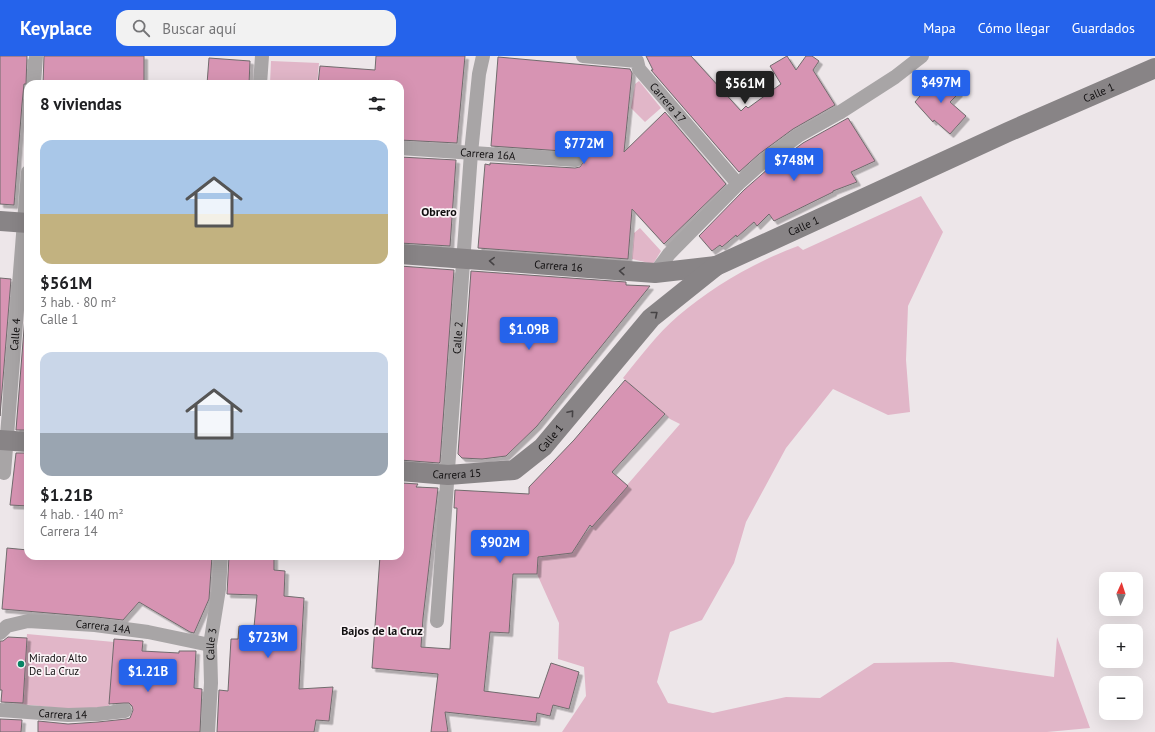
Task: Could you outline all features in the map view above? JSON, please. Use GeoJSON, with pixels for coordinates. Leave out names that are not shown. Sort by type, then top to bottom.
{"type":"FeatureCollection","features":[{"type":"Feature","properties":{"kind":"street"},"geometry":{"type":"LineString","coordinates":[[34,80],[36,56]]}},
{"type":"Feature","properties":{"kind":"street"},"geometry":{"type":"LineString","coordinates":[[260,80],[262,56]]}},
{"type":"Feature","properties":{"kind":"street","name":"Calle 2"},"geometry":{"type":"LineString","coordinates":[[437,621],[471,153],[479,74],[484,56]]}},
{"type":"Feature","properties":{"kind":"street","name":"Carrera 17"},"geometry":{"type":"LineString","coordinates":[[583,56],[637,61],[639,69],[738,184]]}},
{"type":"Feature","properties":{"kind":"street"},"geometry":{"type":"LineString","coordinates":[[654,273],[669,254],[738,184],[764,161],[798,136],[839,113],[895,77],[922,56]]}},
{"type":"Feature","properties":{"kind":"street","name":"Calle 1"},"geometry":{"type":"LineString","coordinates":[[514,470],[543,447],[651,318],[716,266],[1000,135],[1155,68]]}},
{"type":"Feature","properties":{"kind":"street","name":"Carrera 16A"},"geometry":{"type":"LineString","coordinates":[[404,148],[576,160]]}},
{"type":"Feature","properties":{"kind":"street"},"geometry":{"type":"LineString","coordinates":[[0,220],[24,223]]}},
{"type":"Feature","properties":{"kind":"street","name":"Calle 4"},"geometry":{"type":"LineString","coordinates":[[4,473],[4,440],[24,243]]}},
{"type":"Feature","properties":{"kind":"street","name":"Carrera 16"},"geometry":{"type":"LineString","coordinates":[[404,254],[654,273],[716,266]]}},
{"type":"Feature","properties":{"kind":"street"},"geometry":{"type":"LineString","coordinates":[[4,440],[24,442]]}},
{"type":"Feature","properties":{"kind":"street","name":"Carrera 15"},"geometry":{"type":"LineString","coordinates":[[404,471],[448,475],[514,470]]}},
{"type":"Feature","properties":{"kind":"street","name":"Calle 3"},"geometry":{"type":"LineString","coordinates":[[208,732],[211,683],[210,645],[219,589],[221,560]]}},
{"type":"Feature","properties":{"kind":"street","name":"Carrera 14A"},"geometry":{"type":"LineString","coordinates":[[0,634],[7,626],[28,621],[95,625],[148,632],[210,645]]}},
{"type":"Feature","properties":{"kind":"street","name":"Carrera 14"},"geometry":{"type":"LineString","coordinates":[[0,710],[68,715],[125,711]]}},
{"type":"Feature","properties":{"kind":"shaded area"},"geometry":{"type":"Polygon","coordinates":[[[271,61],[319,63],[317,80],[270,80],[271,61]]]}},
{"type":"Feature","properties":{"kind":"shaded area"},"geometry":{"type":"Polygon","coordinates":[[[639,81],[661,108],[645,122],[631,108],[635,84],[639,81]]]}},
{"type":"Feature","properties":{"kind":"shaded area"},"geometry":{"type":"Polygon","coordinates":[[[921,196],[943,232],[908,306],[906,360],[910,412],[888,415],[833,389],[786,448],[746,522],[734,563],[702,620],[670,632],[657,682],[668,703],[713,713],[786,697],[820,698],[874,663],[952,662],[1054,677],[1057,637],[1090,728],[1047,732],[562,732],[586,696],[584,667],[558,659],[559,623],[537,574],[538,557],[572,553],[582,537],[680,424],[670,419],[623,378],[670,323],[691,305],[720,285],[766,259],[798,246],[803,250],[921,196]]]}},
{"type":"Feature","properties":{"kind":"shaded area"},"geometry":{"type":"Polygon","coordinates":[[[640,228],[661,251],[653,264],[632,259],[634,233],[640,228]]]}},
{"type":"Feature","properties":{"kind":"shaded area"},"geometry":{"type":"Polygon","coordinates":[[[27,634],[114,642],[109,710],[69,709],[11,703],[7,697],[23,698],[27,634]]]}},
{"type":"Feature","properties":{"kind":"building"},"geometry":{"type":"Polygon","coordinates":[[[0,56],[27,56],[26,80],[24,80],[14,205],[0,204],[0,56]]]}},
{"type":"Feature","properties":{"kind":"building"},"geometry":{"type":"Polygon","coordinates":[[[44,56],[144,56],[144,80],[43,80],[44,56]]]}},
{"type":"Feature","properties":{"kind":"building"},"geometry":{"type":"Polygon","coordinates":[[[376,56],[465,56],[457,143],[404,140],[404,80],[318,80],[320,66],[375,70],[376,56]]]}},
{"type":"Feature","properties":{"kind":"building"},"geometry":{"type":"Polygon","coordinates":[[[646,56],[691,56],[741,111],[746,106],[748,108],[781,84],[770,66],[787,56],[796,70],[806,56],[812,56],[819,61],[813,70],[835,105],[793,129],[759,154],[739,172],[651,70],[653,70],[646,56]]]}},
{"type":"Feature","properties":{"kind":"building"},"geometry":{"type":"Polygon","coordinates":[[[498,57],[630,69],[632,73],[624,152],[665,112],[726,184],[664,244],[632,209],[628,259],[478,248],[485,164],[490,165],[490,163],[575,168],[580,167],[584,161],[583,156],[577,152],[491,146],[498,57]]]}},
{"type":"Feature","properties":{"kind":"building"},"geometry":{"type":"Polygon","coordinates":[[[209,58],[250,61],[249,80],[207,80],[209,58]]]}},
{"type":"Feature","properties":{"kind":"building"},"geometry":{"type":"Polygon","coordinates":[[[940,72],[959,93],[950,102],[966,116],[950,134],[934,120],[933,122],[915,102],[940,72]]]}},
{"type":"Feature","properties":{"kind":"building"},"geometry":{"type":"Polygon","coordinates":[[[848,118],[875,161],[851,172],[857,182],[833,191],[774,221],[769,214],[757,226],[754,222],[737,237],[736,235],[722,247],[720,245],[712,251],[699,236],[744,190],[769,168],[803,143],[848,118]]]}},
{"type":"Feature","properties":{"kind":"building"},"geometry":{"type":"Polygon","coordinates":[[[404,157],[456,160],[450,246],[404,243],[404,157]]]}},
{"type":"Feature","properties":{"kind":"building"},"geometry":{"type":"Polygon","coordinates":[[[404,266],[454,270],[439,463],[404,460],[404,266]]]}},
{"type":"Feature","properties":{"kind":"building"},"geometry":{"type":"Polygon","coordinates":[[[471,271],[626,282],[626,285],[650,286],[537,426],[506,456],[482,459],[462,458],[458,454],[471,271]]]}},
{"type":"Feature","properties":{"kind":"building"},"geometry":{"type":"Polygon","coordinates":[[[0,278],[11,279],[0,416],[0,278]]]}},
{"type":"Feature","properties":{"kind":"building"},"geometry":{"type":"Polygon","coordinates":[[[24,329],[24,430],[16,430],[24,329]]]}},
{"type":"Feature","properties":{"kind":"building"},"geometry":{"type":"Polygon","coordinates":[[[625,380],[665,414],[612,472],[628,486],[592,527],[590,525],[572,553],[538,557],[537,574],[513,574],[509,633],[490,632],[484,691],[539,698],[551,663],[579,672],[569,709],[553,705],[550,716],[537,713],[536,722],[445,712],[448,732],[431,732],[438,674],[372,668],[380,560],[404,560],[404,483],[418,484],[416,487],[438,488],[421,647],[450,649],[457,508],[454,508],[455,490],[529,494],[529,487],[574,440],[625,380]]]}},
{"type":"Feature","properties":{"kind":"building"},"geometry":{"type":"Polygon","coordinates":[[[16,453],[24,453],[24,506],[10,505],[16,453]]]}},
{"type":"Feature","properties":{"kind":"building"},"geometry":{"type":"Polygon","coordinates":[[[7,548],[24,550],[24,560],[212,560],[209,599],[194,633],[139,602],[123,620],[2,609],[7,548]]]}},
{"type":"Feature","properties":{"kind":"building"},"geometry":{"type":"Polygon","coordinates":[[[229,560],[274,560],[274,570],[285,571],[284,596],[304,598],[299,689],[333,687],[329,721],[316,720],[314,732],[217,732],[219,690],[228,691],[231,639],[238,639],[239,626],[254,627],[257,595],[227,594],[229,560]]]}},
{"type":"Feature","properties":{"kind":"building"},"geometry":{"type":"Polygon","coordinates":[[[8,637],[27,638],[23,703],[1,702],[0,641],[3,641],[8,637]]]}},
{"type":"Feature","properties":{"kind":"building"},"geometry":{"type":"Polygon","coordinates":[[[114,639],[143,641],[142,651],[179,653],[179,651],[196,651],[194,688],[202,689],[200,732],[38,732],[38,721],[68,724],[130,718],[133,710],[129,703],[109,704],[114,639]]]}},
{"type":"Feature","properties":{"kind":"building"},"geometry":{"type":"Polygon","coordinates":[[[0,719],[22,720],[21,732],[0,732],[0,719]]]}},
{"type":"Feature","properties":{"kind":"place","name":"Mirador Alto De La Cruz"},"geometry":{"type":"Point","coordinates":[21,664]}},
{"type":"Feature","properties":{"kind":"district","name":"Obrero"},"geometry":{"type":"Point","coordinates":[439,212]}},
{"type":"Feature","properties":{"kind":"district","name":"Bajos de la Cruz"},"geometry":{"type":"Point","coordinates":[382,631]}}]}
